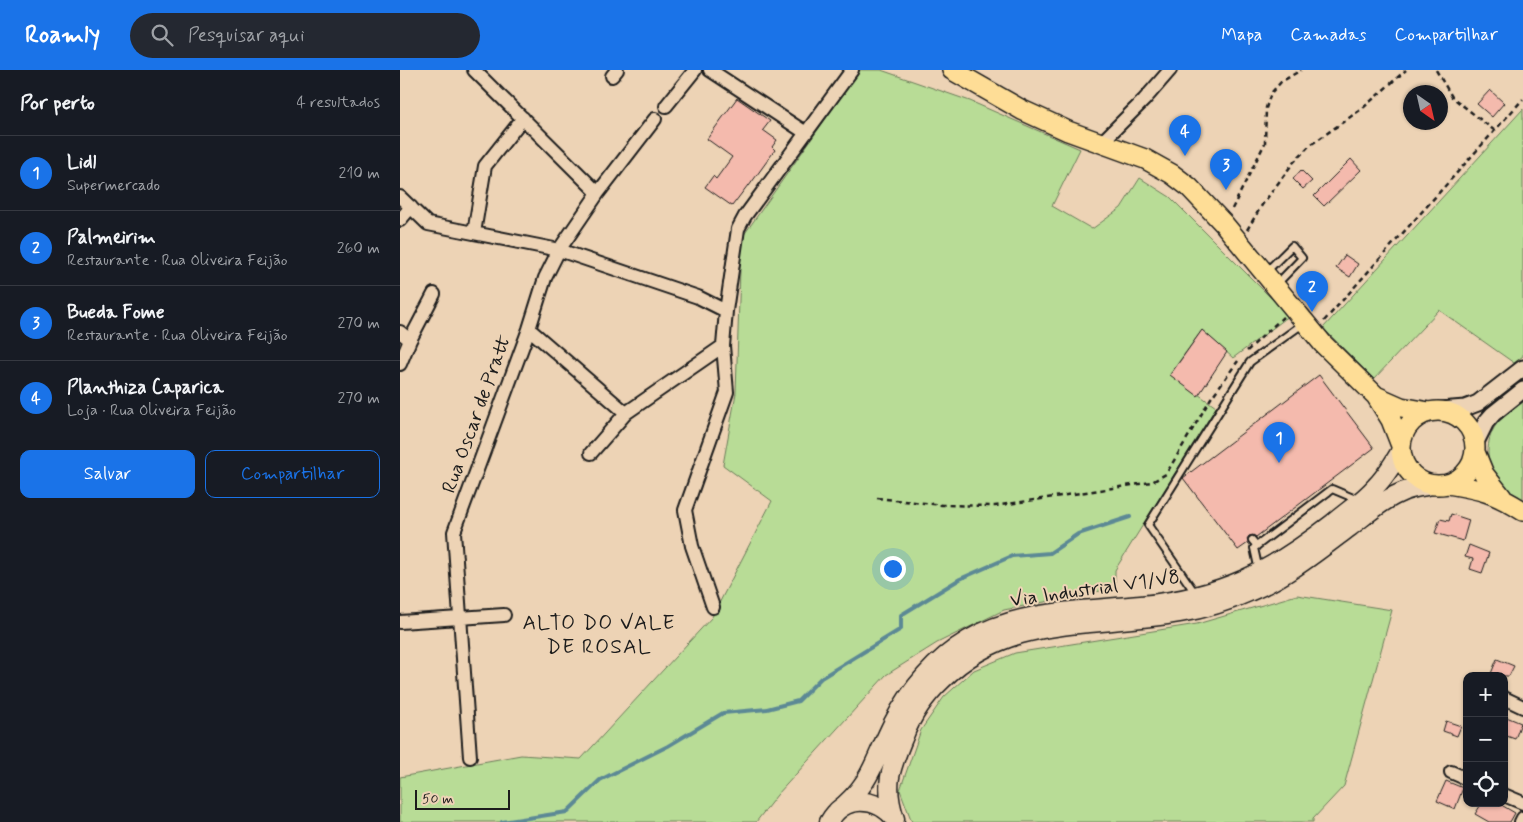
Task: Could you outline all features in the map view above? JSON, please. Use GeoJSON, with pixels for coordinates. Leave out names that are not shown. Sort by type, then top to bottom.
{"type":"FeatureCollection","features":[{"type":"Feature","properties":{"kind":"main road"},"geometry":{"type":"LineString","coordinates":[[952,70],[1022,110],[1060,128],[1144,159],[1172,174],[1189,186],[1224,224],[1331,353],[1376,396],[1391,420],[1406,468],[1417,480],[1440,485],[1478,488],[1502,498],[1523,511]]}},
{"type":"Feature","properties":{"kind":"main road"},"geometry":{"type":"LineString","coordinates":[[1376,396],[1401,407],[1453,414],[1464,421],[1472,432],[1475,448],[1484,474],[1502,498]]}},
{"type":"Feature","properties":{"kind":"main road"},"geometry":{"type":"LineString","coordinates":[[1400,448],[1405,429],[1415,418],[1434,411]]}},
{"type":"Feature","properties":{"kind":"main road","name":"Via Industrial V1/V8"},"geometry":{"type":"LineString","coordinates":[[833,816],[851,800],[866,781],[893,723],[912,691],[938,663],[968,640],[997,626],[1024,618],[1143,605],[1195,596],[1230,586],[1259,573],[1295,551],[1359,501],[1390,470],[1400,448]]}},
{"type":"Feature","properties":{"kind":"main road"},"geometry":{"type":"LineString","coordinates":[[1440,485],[1458,480],[1466,472],[1472,463],[1475,448]]}},
{"type":"Feature","properties":{"kind":"main road","name":"Via Industrial V1/V8"},"geometry":{"type":"LineString","coordinates":[[896,821],[890,801],[889,779],[906,730],[914,714],[935,686],[961,662],[975,653],[1006,638],[1039,628],[1179,613],[1235,598],[1270,582],[1303,562],[1386,499],[1412,488],[1440,485]]}},
{"type":"Feature","properties":{"kind":"main road"},"geometry":{"type":"LineString","coordinates":[[833,816],[854,802],[873,802],[881,806],[896,821]]}},
{"type":"Feature","properties":{"kind":"street"},"geometry":{"type":"LineString","coordinates":[[474,70],[598,193]]}},
{"type":"Feature","properties":{"kind":"street"},"geometry":{"type":"LineString","coordinates":[[666,106],[695,70]]}},
{"type":"Feature","properties":{"kind":"street"},"geometry":{"type":"LineString","coordinates":[[710,70],[806,133]]}},
{"type":"Feature","properties":{"kind":"street"},"geometry":{"type":"LineString","coordinates":[[713,607],[692,546],[685,510],[727,392],[724,346],[726,311],[738,229],[852,70]]}},
{"type":"Feature","properties":{"kind":"street"},"geometry":{"type":"LineString","coordinates":[[1101,143],[1144,100],[1169,70]]}},
{"type":"Feature","properties":{"kind":"street"},"geometry":{"type":"LineString","coordinates":[[474,233],[485,166],[523,118]]}},
{"type":"Feature","properties":{"kind":"street","name":"Rua Oscar de Pratt"},"geometry":{"type":"LineString","coordinates":[[470,758],[454,532],[545,278],[559,250],[598,193],[655,119]]}},
{"type":"Feature","properties":{"kind":"street"},"geometry":{"type":"LineString","coordinates":[[400,197],[428,224],[559,250],[698,297],[726,311]]}},
{"type":"Feature","properties":{"kind":"street"},"geometry":{"type":"LineString","coordinates":[[400,220],[411,206]]}},
{"type":"Feature","properties":{"kind":"street"},"geometry":{"type":"LineString","coordinates":[[400,364],[405,336],[434,294]]}},
{"type":"Feature","properties":{"kind":"street"},"geometry":{"type":"LineString","coordinates":[[528,329],[626,413]]}},
{"type":"Feature","properties":{"kind":"street"},"geometry":{"type":"LineString","coordinates":[[590,453],[626,413],[724,346]]}},
{"type":"Feature","properties":{"kind":"street"},"geometry":{"type":"LineString","coordinates":[[1434,411],[1465,408],[1478,403],[1523,368]]}},
{"type":"Feature","properties":{"kind":"street"},"geometry":{"type":"LineString","coordinates":[[1475,448],[1486,422],[1523,390]]}},
{"type":"Feature","properties":{"kind":"street"},"geometry":{"type":"LineString","coordinates":[[400,622],[461,619],[504,614]]}},
{"type":"Feature","properties":{"kind":"street"},"geometry":{"type":"LineString","coordinates":[[1508,700],[1523,707]]}},
{"type":"Feature","properties":{"kind":"street"},"geometry":{"type":"LineString","coordinates":[[1451,772],[1463,777]]}},
{"type":"Feature","properties":{"kind":"street"},"geometry":{"type":"LineString","coordinates":[[1508,796],[1523,802]]}},
{"type":"Feature","properties":{"kind":"street"},"geometry":{"type":"LineString","coordinates":[[1521,822],[1523,818]]}},
{"type":"Feature","properties":{"kind":"lane"},"geometry":{"type":"LineString","coordinates":[[1292,246],[1302,258],[1270,280],[1292,246]]}},
{"type":"Feature","properties":{"kind":"lane"},"geometry":{"type":"LineString","coordinates":[[1195,596],[1193,590],[1148,525],[1250,362],[1309,327]]}},
{"type":"Feature","properties":{"kind":"lane"},"geometry":{"type":"LineString","coordinates":[[1259,573],[1254,548],[1332,489],[1359,501]]}},
{"type":"Feature","properties":{"kind":"lane"},"geometry":{"type":"LineString","coordinates":[[1252,540],[1257,546]]}},
{"type":"Feature","properties":{"kind":"path"},"geometry":{"type":"LineString","coordinates":[[1224,224],[1265,143],[1266,108],[1271,93],[1281,82],[1301,70]]}},
{"type":"Feature","properties":{"kind":"path"},"geometry":{"type":"LineString","coordinates":[[1240,243],[1262,205],[1293,163],[1310,146],[1363,108],[1406,70]]}},
{"type":"Feature","properties":{"kind":"path"},"geometry":{"type":"LineString","coordinates":[[1436,70],[1452,97],[1495,131]]}},
{"type":"Feature","properties":{"kind":"path"},"geometry":{"type":"LineString","coordinates":[[1309,327],[1523,99]]}},
{"type":"Feature","properties":{"kind":"path"},"geometry":{"type":"LineString","coordinates":[[877,498],[942,505],[995,506],[1152,482],[1166,474],[1211,398],[1242,356],[1293,308]]}},
{"type":"Feature","properties":{"kind":"green space"},"geometry":{"type":"Polygon","coordinates":[[[860,70],[881,70],[970,101],[1080,149],[1052,206],[1092,229],[1121,208],[1140,178],[1170,197],[1289,316],[1233,358],[1202,330],[1170,374],[1216,407],[1115,570],[1115,588],[1004,610],[937,643],[886,675],[777,795],[756,822],[400,822],[400,777],[521,755],[581,759],[712,617],[772,501],[723,465],[736,393],[741,239],[860,70]]]}},
{"type":"Feature","properties":{"kind":"green space"},"geometry":{"type":"Polygon","coordinates":[[[1523,109],[1523,356],[1514,363],[1439,310],[1374,379],[1323,328],[1523,109]]]}},
{"type":"Feature","properties":{"kind":"green space"},"geometry":{"type":"Polygon","coordinates":[[[1523,402],[1523,499],[1497,481],[1488,459],[1488,444],[1496,425],[1523,402]]]}},
{"type":"Feature","properties":{"kind":"green space"},"geometry":{"type":"Polygon","coordinates":[[[1297,595],[1392,610],[1344,786],[1313,819],[1313,822],[912,822],[900,790],[921,730],[944,697],[974,670],[1015,653],[1197,624],[1297,595]]]}},
{"type":"Feature","properties":{"kind":"building"},"geometry":{"type":"Polygon","coordinates":[[[1490,90],[1504,103],[1492,117],[1477,104],[1490,90]]]}},
{"type":"Feature","properties":{"kind":"building"},"geometry":{"type":"Polygon","coordinates":[[[737,98],[770,121],[763,130],[777,140],[772,147],[775,150],[732,206],[705,187],[713,176],[716,179],[732,157],[707,139],[737,98]]]}},
{"type":"Feature","properties":{"kind":"building"},"geometry":{"type":"Polygon","coordinates":[[[1351,159],[1361,170],[1324,206],[1314,196],[1351,159]]]}},
{"type":"Feature","properties":{"kind":"building"},"geometry":{"type":"Polygon","coordinates":[[[1301,170],[1312,181],[1303,189],[1293,179],[1301,170]]]}},
{"type":"Feature","properties":{"kind":"building"},"geometry":{"type":"Polygon","coordinates":[[[1345,255],[1358,264],[1350,277],[1336,268],[1345,255]]]}},
{"type":"Feature","properties":{"kind":"building"},"geometry":{"type":"Polygon","coordinates":[[[1202,330],[1227,352],[1198,396],[1170,375],[1202,330]]]}},
{"type":"Feature","properties":{"kind":"building"},"geometry":{"type":"Polygon","coordinates":[[[1319,375],[1374,448],[1256,537],[1253,535],[1249,536],[1247,539],[1248,543],[1238,550],[1183,478],[1319,375]]]}},
{"type":"Feature","properties":{"kind":"building"},"geometry":{"type":"Polygon","coordinates":[[[1451,514],[1469,520],[1463,541],[1435,533],[1440,519],[1449,521],[1451,514]]]}},
{"type":"Feature","properties":{"kind":"building"},"geometry":{"type":"Polygon","coordinates":[[[1469,545],[1489,553],[1482,573],[1470,569],[1473,559],[1465,557],[1469,545]]]}},
{"type":"Feature","properties":{"kind":"building"},"geometry":{"type":"Polygon","coordinates":[[[1497,659],[1514,666],[1509,676],[1508,672],[1492,672],[1497,659]]]}},
{"type":"Feature","properties":{"kind":"building"},"geometry":{"type":"Polygon","coordinates":[[[1508,718],[1521,723],[1515,739],[1508,736],[1508,718]]]}},
{"type":"Feature","properties":{"kind":"building"},"geometry":{"type":"Polygon","coordinates":[[[1446,721],[1461,726],[1457,736],[1443,731],[1446,721]]]}},
{"type":"Feature","properties":{"kind":"building"},"geometry":{"type":"Polygon","coordinates":[[[1446,781],[1463,788],[1455,809],[1437,801],[1446,781]]]}},
{"type":"Feature","properties":{"kind":"building"},"geometry":{"type":"Polygon","coordinates":[[[1479,807],[1505,807],[1515,813],[1510,822],[1489,822],[1475,814],[1479,807]]]}},
{"type":"Feature","properties":{"kind":"waterway"},"geometry":{"type":"LineString","coordinates":[[502,822],[567,812],[600,780],[668,746],[723,713],[767,709],[798,701],[821,678],[901,629],[901,615],[960,579],[1012,556],[1050,553],[1078,534],[1130,517]]}},
{"type":"Feature","properties":{"kind":"place","name":"Planthiza Caparica"},"geometry":{"type":"Point","coordinates":[1185,156]}},
{"type":"Feature","properties":{"kind":"place","name":"Bueda Fome"},"geometry":{"type":"Point","coordinates":[1226,190]}},
{"type":"Feature","properties":{"kind":"place","name":"Palmeirim"},"geometry":{"type":"Point","coordinates":[1312,312]}},
{"type":"Feature","properties":{"kind":"place","name":"Lidl"},"geometry":{"type":"Point","coordinates":[1279,463]}},
{"type":"Feature","properties":{"kind":"district","name":"ALTO DO VALE DE ROSAL"},"geometry":{"type":"Point","coordinates":[599,635]}}]}
